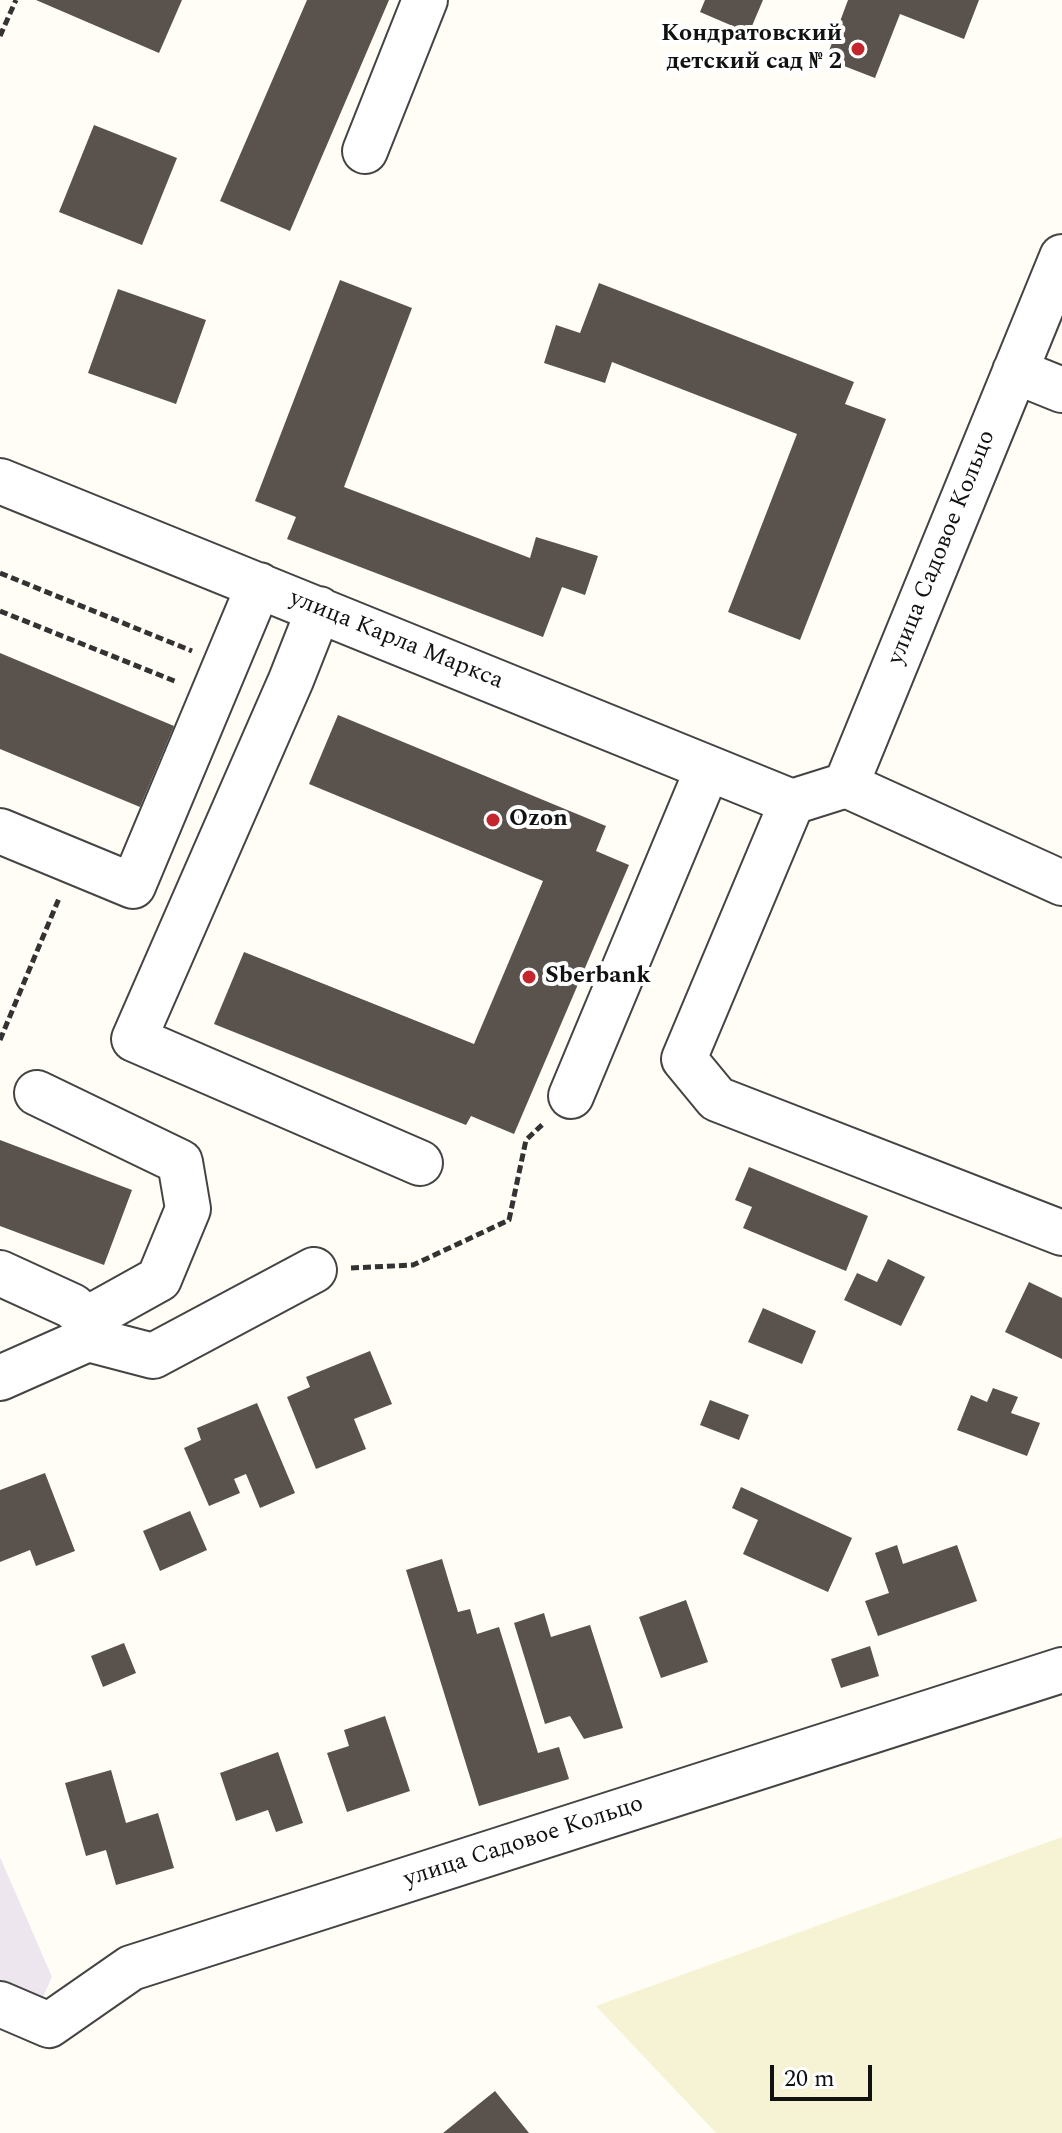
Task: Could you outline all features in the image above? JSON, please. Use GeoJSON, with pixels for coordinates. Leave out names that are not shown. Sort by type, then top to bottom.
{"type":"FeatureCollection","features":[{"type":"Feature","properties":{"kind":"street"},"geometry":{"type":"LineString","coordinates":[[365,151],[425,0]]}},
{"type":"Feature","properties":{"kind":"street","name":"улица Садовое Кольцо"},"geometry":{"type":"LineString","coordinates":[[846,785],[1062,257]]}},
{"type":"Feature","properties":{"kind":"street"},"geometry":{"type":"LineString","coordinates":[[1015,371],[1062,390]]}},
{"type":"Feature","properties":{"kind":"street","name":"улица Карла Маркса"},"geometry":{"type":"LineString","coordinates":[[0,481],[792,802]]}},
{"type":"Feature","properties":{"kind":"street"},"geometry":{"type":"LineString","coordinates":[[0,831],[133,886],[259,585]]}},
{"type":"Feature","properties":{"kind":"street"},"geometry":{"type":"LineString","coordinates":[[319,609],[134,1039],[420,1163]]}},
{"type":"Feature","properties":{"kind":"street"},"geometry":{"type":"LineString","coordinates":[[571,1096],[708,768]]}},
{"type":"Feature","properties":{"kind":"street"},"geometry":{"type":"LineString","coordinates":[[1062,883],[846,785],[792,802],[684,1059],[717,1099],[1062,1233]]}},
{"type":"Feature","properties":{"kind":"street"},"geometry":{"type":"LineString","coordinates":[[0,1378],[88,1329],[159,1279],[188,1209],[180,1162],[37,1093]]}},
{"type":"Feature","properties":{"kind":"street"},"geometry":{"type":"LineString","coordinates":[[0,1273],[72,1306],[88,1329],[153,1356],[314,1270]]}},
{"type":"Feature","properties":{"kind":"street","name":"улица Садовое Кольцо"},"geometry":{"type":"LineString","coordinates":[[0,2004],[49,2025],[131,1968],[1062,1670]]}},
{"type":"Feature","properties":{"kind":"path"},"geometry":{"type":"LineString","coordinates":[[0,36],[16,0]]}},
{"type":"Feature","properties":{"kind":"path"},"geometry":{"type":"LineString","coordinates":[[0,573],[219,681]]}},
{"type":"Feature","properties":{"kind":"path"},"geometry":{"type":"LineString","coordinates":[[0,611],[219,681]]}},
{"type":"Feature","properties":{"kind":"path"},"geometry":{"type":"LineString","coordinates":[[0,1040],[74,862]]}},
{"type":"Feature","properties":{"kind":"path"},"geometry":{"type":"LineString","coordinates":[[314,1270],[413,1265],[509,1220],[526,1140],[571,1096]]}},
{"type":"Feature","properties":{"kind":"shaded area"},"geometry":{"type":"Polygon","coordinates":[[[1062,1837],[1062,2133],[716,2133],[596,2006],[1062,1837]]]}},
{"type":"Feature","properties":{"kind":"shaded area"},"geometry":{"type":"Polygon","coordinates":[[[0,1857],[52,1977],[38,2008],[0,2020],[0,1857]]]}},
{"type":"Feature","properties":{"kind":"building"},"geometry":{"type":"Polygon","coordinates":[[[36,0],[182,0],[159,53],[36,0]]]}},
{"type":"Feature","properties":{"kind":"building"},"geometry":{"type":"Polygon","coordinates":[[[307,0],[389,0],[290,231],[220,201],[307,0]]]}},
{"type":"Feature","properties":{"kind":"building","name":"Кондратовский детский сад № 2"},"geometry":{"type":"Polygon","coordinates":[[[705,0],[763,0],[749,33],[700,12],[705,0]]]}},
{"type":"Feature","properties":{"kind":"building","name":"Кондратовский детский сад № 2"},"geometry":{"type":"Polygon","coordinates":[[[848,0],[979,0],[964,39],[900,14],[875,78],[826,59],[848,0]]]}},
{"type":"Feature","properties":{"kind":"building"},"geometry":{"type":"Polygon","coordinates":[[[94,125],[177,158],[142,245],[59,212],[94,125]]]}},
{"type":"Feature","properties":{"kind":"building"},"geometry":{"type":"Polygon","coordinates":[[[340,280],[412,308],[344,487],[530,558],[536,537],[598,556],[585,595],[562,587],[543,637],[287,539],[296,517],[255,501],[340,280]]]}},
{"type":"Feature","properties":{"kind":"building"},"geometry":{"type":"Polygon","coordinates":[[[599,283],[854,382],[845,404],[886,419],[800,640],[728,612],[797,434],[612,362],[605,383],[544,363],[556,325],[580,333],[599,283]]]}},
{"type":"Feature","properties":{"kind":"building"},"geometry":{"type":"Polygon","coordinates":[[[118,289],[206,320],[176,404],[88,373],[118,289]]]}},
{"type":"Feature","properties":{"kind":"building"},"geometry":{"type":"Polygon","coordinates":[[[0,653],[174,726],[140,807],[0,749],[0,653]]]}},
{"type":"Feature","properties":{"kind":"building"},"geometry":{"type":"Polygon","coordinates":[[[338,715],[606,826],[596,851],[629,865],[514,1134],[471,1116],[466,1125],[214,1024],[244,952],[474,1044],[543,881],[309,784],[338,715]]]}},
{"type":"Feature","properties":{"kind":"building"},"geometry":{"type":"Polygon","coordinates":[[[0,1140],[132,1190],[104,1265],[0,1226],[0,1140]]]}},
{"type":"Feature","properties":{"kind":"building"},"geometry":{"type":"Polygon","coordinates":[[[749,1167],[868,1216],[846,1271],[743,1228],[752,1207],[735,1200],[749,1167]]]}},
{"type":"Feature","properties":{"kind":"building"},"geometry":{"type":"Polygon","coordinates":[[[888,1259],[925,1277],[901,1326],[844,1300],[857,1273],[877,1282],[888,1259]]]}},
{"type":"Feature","properties":{"kind":"building"},"geometry":{"type":"Polygon","coordinates":[[[1029,1282],[1062,1298],[1062,1359],[1005,1332],[1029,1282]]]}},
{"type":"Feature","properties":{"kind":"building"},"geometry":{"type":"Polygon","coordinates":[[[763,1308],[816,1331],[802,1364],[748,1342],[763,1308]]]}},
{"type":"Feature","properties":{"kind":"building"},"geometry":{"type":"Polygon","coordinates":[[[370,1351],[392,1404],[354,1419],[366,1449],[316,1469],[287,1397],[310,1387],[306,1377],[370,1351]]]}},
{"type":"Feature","properties":{"kind":"building"},"geometry":{"type":"Polygon","coordinates":[[[993,1388],[1018,1397],[1011,1413],[1040,1423],[1027,1456],[957,1430],[971,1395],[987,1402],[993,1388]]]}},
{"type":"Feature","properties":{"kind":"building"},"geometry":{"type":"Polygon","coordinates":[[[710,1400],[749,1415],[739,1440],[700,1425],[710,1400]]]}},
{"type":"Feature","properties":{"kind":"building"},"geometry":{"type":"Polygon","coordinates":[[[257,1403],[295,1493],[260,1508],[246,1474],[234,1479],[240,1493],[209,1506],[184,1448],[201,1440],[197,1428],[257,1403]]]}},
{"type":"Feature","properties":{"kind":"building"},"geometry":{"type":"Polygon","coordinates":[[[45,1473],[75,1551],[36,1566],[30,1550],[0,1562],[0,1490],[45,1473]]]}},
{"type":"Feature","properties":{"kind":"building"},"geometry":{"type":"Polygon","coordinates":[[[741,1487],[852,1538],[828,1592],[743,1554],[758,1520],[732,1508],[741,1487]]]}},
{"type":"Feature","properties":{"kind":"building"},"geometry":{"type":"Polygon","coordinates":[[[190,1511],[207,1550],[160,1571],[143,1531],[190,1511]]]}},
{"type":"Feature","properties":{"kind":"building"},"geometry":{"type":"Polygon","coordinates":[[[897,1545],[903,1564],[957,1545],[977,1601],[878,1636],[865,1601],[889,1593],[875,1553],[897,1545]]]}},
{"type":"Feature","properties":{"kind":"building"},"geometry":{"type":"Polygon","coordinates":[[[442,1559],[458,1612],[470,1609],[477,1634],[499,1627],[538,1753],[559,1747],[569,1779],[479,1806],[406,1570],[442,1559]]]}},
{"type":"Feature","properties":{"kind":"building"},"geometry":{"type":"Polygon","coordinates":[[[686,1600],[708,1662],[661,1678],[639,1617],[686,1600]]]}},
{"type":"Feature","properties":{"kind":"building"},"geometry":{"type":"Polygon","coordinates":[[[544,1613],[551,1637],[590,1625],[623,1728],[584,1739],[570,1716],[545,1724],[514,1623],[544,1613]]]}},
{"type":"Feature","properties":{"kind":"building"},"geometry":{"type":"Polygon","coordinates":[[[124,1643],[136,1673],[103,1687],[91,1656],[124,1643]]]}},
{"type":"Feature","properties":{"kind":"building"},"geometry":{"type":"Polygon","coordinates":[[[870,1646],[879,1676],[841,1688],[831,1659],[870,1646]]]}},
{"type":"Feature","properties":{"kind":"building"},"geometry":{"type":"Polygon","coordinates":[[[385,1716],[410,1791],[347,1812],[327,1753],[349,1746],[344,1730],[385,1716]]]}},
{"type":"Feature","properties":{"kind":"building"},"geometry":{"type":"Polygon","coordinates":[[[278,1752],[303,1823],[276,1832],[268,1810],[236,1821],[220,1773],[278,1752]]]}},
{"type":"Feature","properties":{"kind":"building"},"geometry":{"type":"Polygon","coordinates":[[[111,1770],[126,1823],[158,1813],[174,1868],[116,1885],[106,1850],[86,1856],[65,1783],[111,1770]]]}},
{"type":"Feature","properties":{"kind":"building"},"geometry":{"type":"Polygon","coordinates":[[[495,2091],[529,2133],[443,2133],[495,2091]]]}},
{"type":"Feature","properties":{"kind":"place","name":"Кондратовский детский сад № 2"},"geometry":{"type":"Point","coordinates":[858,49]}},
{"type":"Feature","properties":{"kind":"place","name":"Ozon"},"geometry":{"type":"Point","coordinates":[493,820]}},
{"type":"Feature","properties":{"kind":"place","name":"Sberbank"},"geometry":{"type":"Point","coordinates":[529,977]}}]}
